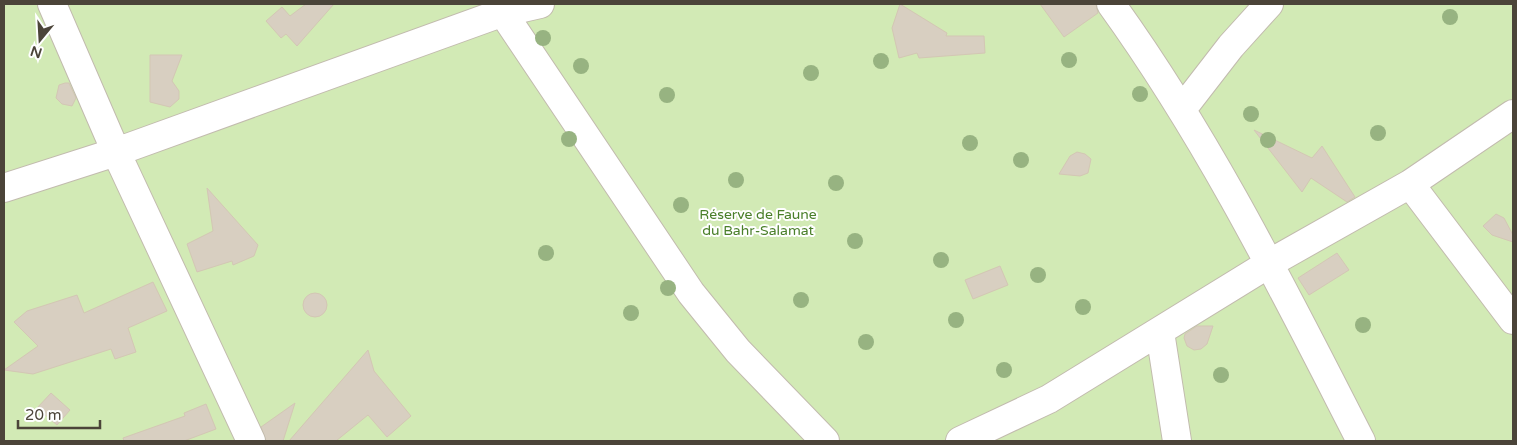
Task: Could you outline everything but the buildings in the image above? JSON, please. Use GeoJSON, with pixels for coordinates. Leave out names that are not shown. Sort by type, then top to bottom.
{"type":"FeatureCollection","features":[{"type":"Feature","properties":{"kind":"street"},"geometry":{"type":"LineString","coordinates":[[52,4],[116,152],[251,441]]}},
{"type":"Feature","properties":{"kind":"street"},"geometry":{"type":"LineString","coordinates":[[4,188],[116,152],[499,8],[540,4]]}},
{"type":"Feature","properties":{"kind":"street"},"geometry":{"type":"LineString","coordinates":[[1111,4],[1183,108],[1270,263],[1361,441]]}},
{"type":"Feature","properties":{"kind":"street"},"geometry":{"type":"LineString","coordinates":[[1183,108],[1231,46],[1269,4]]}},
{"type":"Feature","properties":{"kind":"street"},"geometry":{"type":"LineString","coordinates":[[499,8],[691,293],[738,351],[825,441]]}},
{"type":"Feature","properties":{"kind":"street"},"geometry":{"type":"LineString","coordinates":[[960,441],[1049,399],[1270,263],[1410,184],[1513,114]]}},
{"type":"Feature","properties":{"kind":"street"},"geometry":{"type":"LineString","coordinates":[[1410,184],[1513,320]]}},
{"type":"Feature","properties":{"kind":"street"},"geometry":{"type":"LineString","coordinates":[[1160,332],[1178,441]]}},
{"type":"Feature","properties":{"kind":"green space","name":"Réserve de Faune du Bahr-Salamat"},"geometry":{"type":"Polygon","coordinates":[[[4,4],[1513,4],[1513,441],[4,441],[4,4]]]}}]}
